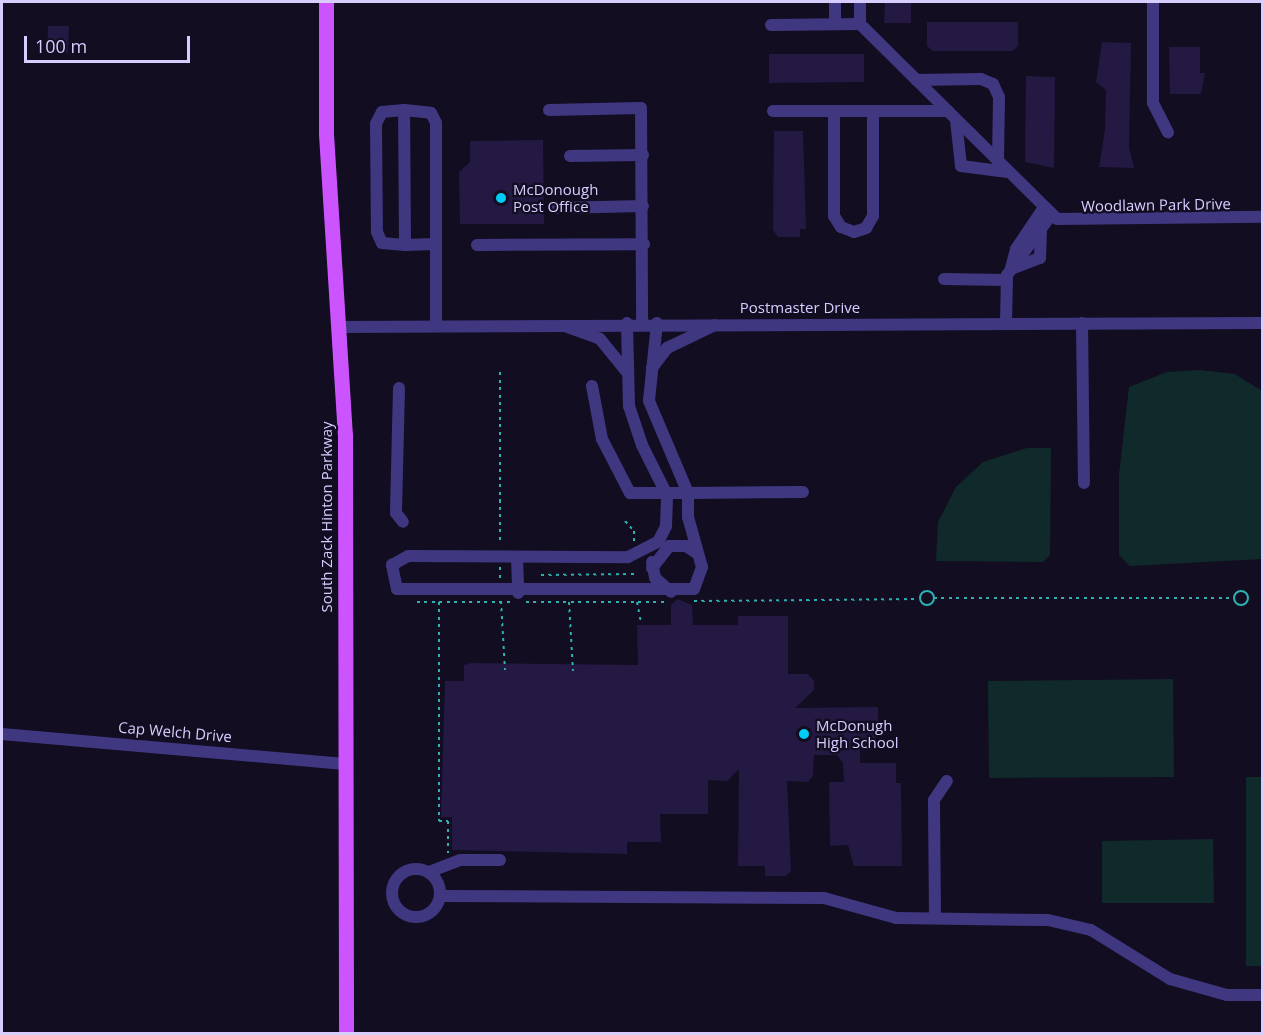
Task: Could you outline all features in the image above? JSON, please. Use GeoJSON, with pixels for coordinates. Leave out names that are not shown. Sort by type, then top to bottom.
{"type":"FeatureCollection","features":[{"type":"Feature","properties":{"kind":"main road","name":"South Zack Hinton Parkway"},"geometry":{"type":"LineString","coordinates":[[326,2],[326,134],[345,435],[346,1034]]}},
{"type":"Feature","properties":{"kind":"street"},"geometry":{"type":"LineString","coordinates":[[835,2],[835,24]]}},
{"type":"Feature","properties":{"kind":"street"},"geometry":{"type":"LineString","coordinates":[[860,2],[860,24]]}},
{"type":"Feature","properties":{"kind":"street"},"geometry":{"type":"LineString","coordinates":[[1153,2],[1153,104],[1168,132]]}},
{"type":"Feature","properties":{"kind":"street"},"geometry":{"type":"LineString","coordinates":[[771,25],[860,24],[1047,212]]}},
{"type":"Feature","properties":{"kind":"street"},"geometry":{"type":"LineString","coordinates":[[916,80],[981,79],[993,84],[999,97],[998,161]]}},
{"type":"Feature","properties":{"kind":"street"},"geometry":{"type":"LineString","coordinates":[[549,110],[641,108],[644,244],[642,323]]}},
{"type":"Feature","properties":{"kind":"street"},"geometry":{"type":"LineString","coordinates":[[436,244],[382,243],[377,232],[376,124],[382,112],[404,110],[431,113],[436,123],[436,244],[436,325]]}},
{"type":"Feature","properties":{"kind":"street"},"geometry":{"type":"LineString","coordinates":[[404,110],[405,244]]}},
{"type":"Feature","properties":{"kind":"street"},"geometry":{"type":"LineString","coordinates":[[773,111],[873,111],[952,116]]}},
{"type":"Feature","properties":{"kind":"street"},"geometry":{"type":"LineString","coordinates":[[834,111],[834,216],[841,228],[854,232],[873,216],[873,111]]}},
{"type":"Feature","properties":{"kind":"street"},"geometry":{"type":"LineString","coordinates":[[952,116],[960,165],[971,171],[1008,172]]}},
{"type":"Feature","properties":{"kind":"street"},"geometry":{"type":"LineString","coordinates":[[570,156],[643,155]]}},
{"type":"Feature","properties":{"kind":"street"},"geometry":{"type":"LineString","coordinates":[[556,207],[643,206]]}},
{"type":"Feature","properties":{"kind":"street"},"geometry":{"type":"LineString","coordinates":[[944,279],[1008,274],[1041,232],[1047,212]]}},
{"type":"Feature","properties":{"kind":"street"},"geometry":{"type":"LineString","coordinates":[[1006,323],[1008,274],[1016,249],[1047,212]]}},
{"type":"Feature","properties":{"kind":"street","name":"Woodlawn Park Drive"},"geometry":{"type":"LineString","coordinates":[[1047,212],[1080,222],[1263,217]]}},
{"type":"Feature","properties":{"kind":"street"},"geometry":{"type":"LineString","coordinates":[[477,245],[644,244]]}},
{"type":"Feature","properties":{"kind":"street","name":"Postmaster Drive"},"geometry":{"type":"LineString","coordinates":[[339,327],[558,323],[1263,322]]}},
{"type":"Feature","properties":{"kind":"street"},"geometry":{"type":"LineString","coordinates":[[558,323],[600,339],[627,372]]}},
{"type":"Feature","properties":{"kind":"street"},"geometry":{"type":"LineString","coordinates":[[627,323],[629,406],[666,493],[666,526],[652,548],[652,568],[659,585],[671,592]]}},
{"type":"Feature","properties":{"kind":"street"},"geometry":{"type":"LineString","coordinates":[[657,323],[651,369],[654,421],[686,478],[688,517],[698,554],[701,579],[694,589],[671,592],[405,593],[392,583],[390,574],[392,565],[408,556],[517,557],[686,546],[698,554]]}},
{"type":"Feature","properties":{"kind":"street"},"geometry":{"type":"LineString","coordinates":[[651,369],[667,348],[720,323]]}},
{"type":"Feature","properties":{"kind":"street"},"geometry":{"type":"LineString","coordinates":[[1082,323],[1083,483]]}},
{"type":"Feature","properties":{"kind":"street"},"geometry":{"type":"LineString","coordinates":[[592,386],[606,450],[630,493],[803,492]]}},
{"type":"Feature","properties":{"kind":"street"},"geometry":{"type":"LineString","coordinates":[[399,388],[396,412],[396,513],[403,522]]}},
{"type":"Feature","properties":{"kind":"street"},"geometry":{"type":"LineString","coordinates":[[517,557],[518,593]]}},
{"type":"Feature","properties":{"kind":"street","name":"Cap Welch Drive"},"geometry":{"type":"LineString","coordinates":[[2,734],[345,764]]}},
{"type":"Feature","properties":{"kind":"street"},"geometry":{"type":"LineString","coordinates":[[934,918],[934,800],[947,782]]}},
{"type":"Feature","properties":{"kind":"street"},"geometry":{"type":"LineString","coordinates":[[429,872],[440,896],[434,910],[420,917],[402,912],[393,900],[394,883],[403,872],[429,872],[448,863],[500,860]]}},
{"type":"Feature","properties":{"kind":"street"},"geometry":{"type":"LineString","coordinates":[[440,896],[824,898],[886,917],[1073,925],[1170,980],[1227,995],[1263,995]]}},
{"type":"Feature","properties":{"kind":"path"},"geometry":{"type":"LineString","coordinates":[[500,372],[500,550]]}},
{"type":"Feature","properties":{"kind":"path"},"geometry":{"type":"LineString","coordinates":[[625,521],[652,548]]}},
{"type":"Feature","properties":{"kind":"path"},"geometry":{"type":"LineString","coordinates":[[500,563],[500,585]]}},
{"type":"Feature","properties":{"kind":"path"},"geometry":{"type":"LineString","coordinates":[[634,563],[634,585]]}},
{"type":"Feature","properties":{"kind":"path"},"geometry":{"type":"LineString","coordinates":[[541,575],[634,574]]}},
{"type":"Feature","properties":{"kind":"path"},"geometry":{"type":"LineString","coordinates":[[934,598],[927,591],[919,597],[926,605],[934,598],[1234,598],[1242,605],[1248,597],[1239,590],[1234,598]]}},
{"type":"Feature","properties":{"kind":"path"},"geometry":{"type":"LineString","coordinates":[[501,599],[505,670]]}},
{"type":"Feature","properties":{"kind":"path"},"geometry":{"type":"LineString","coordinates":[[439,602],[439,821],[448,821],[448,863]]}},
{"type":"Feature","properties":{"kind":"path"},"geometry":{"type":"LineString","coordinates":[[570,602],[573,671]]}},
{"type":"Feature","properties":{"kind":"path"},"geometry":{"type":"LineString","coordinates":[[637,602],[641,622]]}},
{"type":"Feature","properties":{"kind":"green space"},"geometry":{"type":"Polygon","coordinates":[[[1200,370],[1235,374],[1262,391],[1262,559],[1130,566],[1119,555],[1119,475],[1129,387],[1167,372],[1200,370]]]}},
{"type":"Feature","properties":{"kind":"green space"},"geometry":{"type":"Polygon","coordinates":[[[1027,448],[1051,448],[1050,555],[1043,562],[936,561],[938,522],[956,487],[983,462],[1027,448]]]}},
{"type":"Feature","properties":{"kind":"green space"},"geometry":{"type":"Polygon","coordinates":[[[1173,679],[1174,777],[989,778],[988,681],[1173,679]]]}},
{"type":"Feature","properties":{"kind":"green space"},"geometry":{"type":"Polygon","coordinates":[[[1246,777],[1262,777],[1262,966],[1246,966],[1246,777]]]}},
{"type":"Feature","properties":{"kind":"green space"},"geometry":{"type":"Polygon","coordinates":[[[1213,839],[1214,903],[1102,903],[1102,841],[1213,839]]]}},
{"type":"Feature","properties":{"kind":"building"},"geometry":{"type":"Polygon","coordinates":[[[885,2],[911,2],[911,23],[884,23],[885,2]]]}},
{"type":"Feature","properties":{"kind":"building"},"geometry":{"type":"Polygon","coordinates":[[[927,22],[1018,22],[1018,46],[1013,51],[933,51],[927,46],[927,22]]]}},
{"type":"Feature","properties":{"kind":"building"},"geometry":{"type":"Polygon","coordinates":[[[48,26],[69,26],[68,53],[47,52],[48,26]]]}},
{"type":"Feature","properties":{"kind":"building"},"geometry":{"type":"Polygon","coordinates":[[[1102,42],[1131,43],[1129,146],[1134,168],[1099,167],[1105,130],[1106,90],[1096,82],[1102,42]]]}},
{"type":"Feature","properties":{"kind":"building"},"geometry":{"type":"Polygon","coordinates":[[[1169,47],[1200,47],[1200,73],[1205,73],[1201,94],[1170,94],[1169,47]]]}},
{"type":"Feature","properties":{"kind":"building"},"geometry":{"type":"Polygon","coordinates":[[[769,54],[864,54],[864,82],[769,83],[769,54]]]}},
{"type":"Feature","properties":{"kind":"building"},"geometry":{"type":"Polygon","coordinates":[[[1026,76],[1055,77],[1054,168],[1025,162],[1026,76]]]}},
{"type":"Feature","properties":{"kind":"building"},"geometry":{"type":"Polygon","coordinates":[[[774,131],[803,131],[806,229],[800,229],[800,237],[778,237],[773,230],[774,131]]]}},
{"type":"Feature","properties":{"kind":"building","name":"McDonough Post Office"},"geometry":{"type":"Polygon","coordinates":[[[543,140],[544,224],[460,224],[459,172],[470,162],[470,141],[543,140]]]}},
{"type":"Feature","properties":{"kind":"building"},"geometry":{"type":"Polygon","coordinates":[[[678,599],[692,605],[693,625],[738,625],[738,616],[788,616],[788,674],[808,674],[814,681],[814,690],[795,708],[878,707],[878,722],[887,722],[887,731],[876,731],[876,746],[860,746],[860,763],[896,763],[896,783],[901,783],[902,866],[854,866],[848,845],[830,846],[829,782],[844,782],[843,763],[837,755],[814,755],[813,776],[808,782],[787,781],[791,871],[786,876],[765,876],[765,866],[738,866],[739,769],[727,781],[708,780],[708,814],[660,814],[661,842],[627,842],[627,854],[452,850],[452,817],[441,817],[445,681],[464,681],[464,665],[471,663],[638,665],[637,625],[671,625],[671,605],[678,599]]]}},
{"type":"Feature","properties":{"kind":"place","name":"McDonough Post Office"},"geometry":{"type":"Point","coordinates":[501,198]}},
{"type":"Feature","properties":{"kind":"place","name":"McDonugh High School"},"geometry":{"type":"Point","coordinates":[804,734]}}]}
